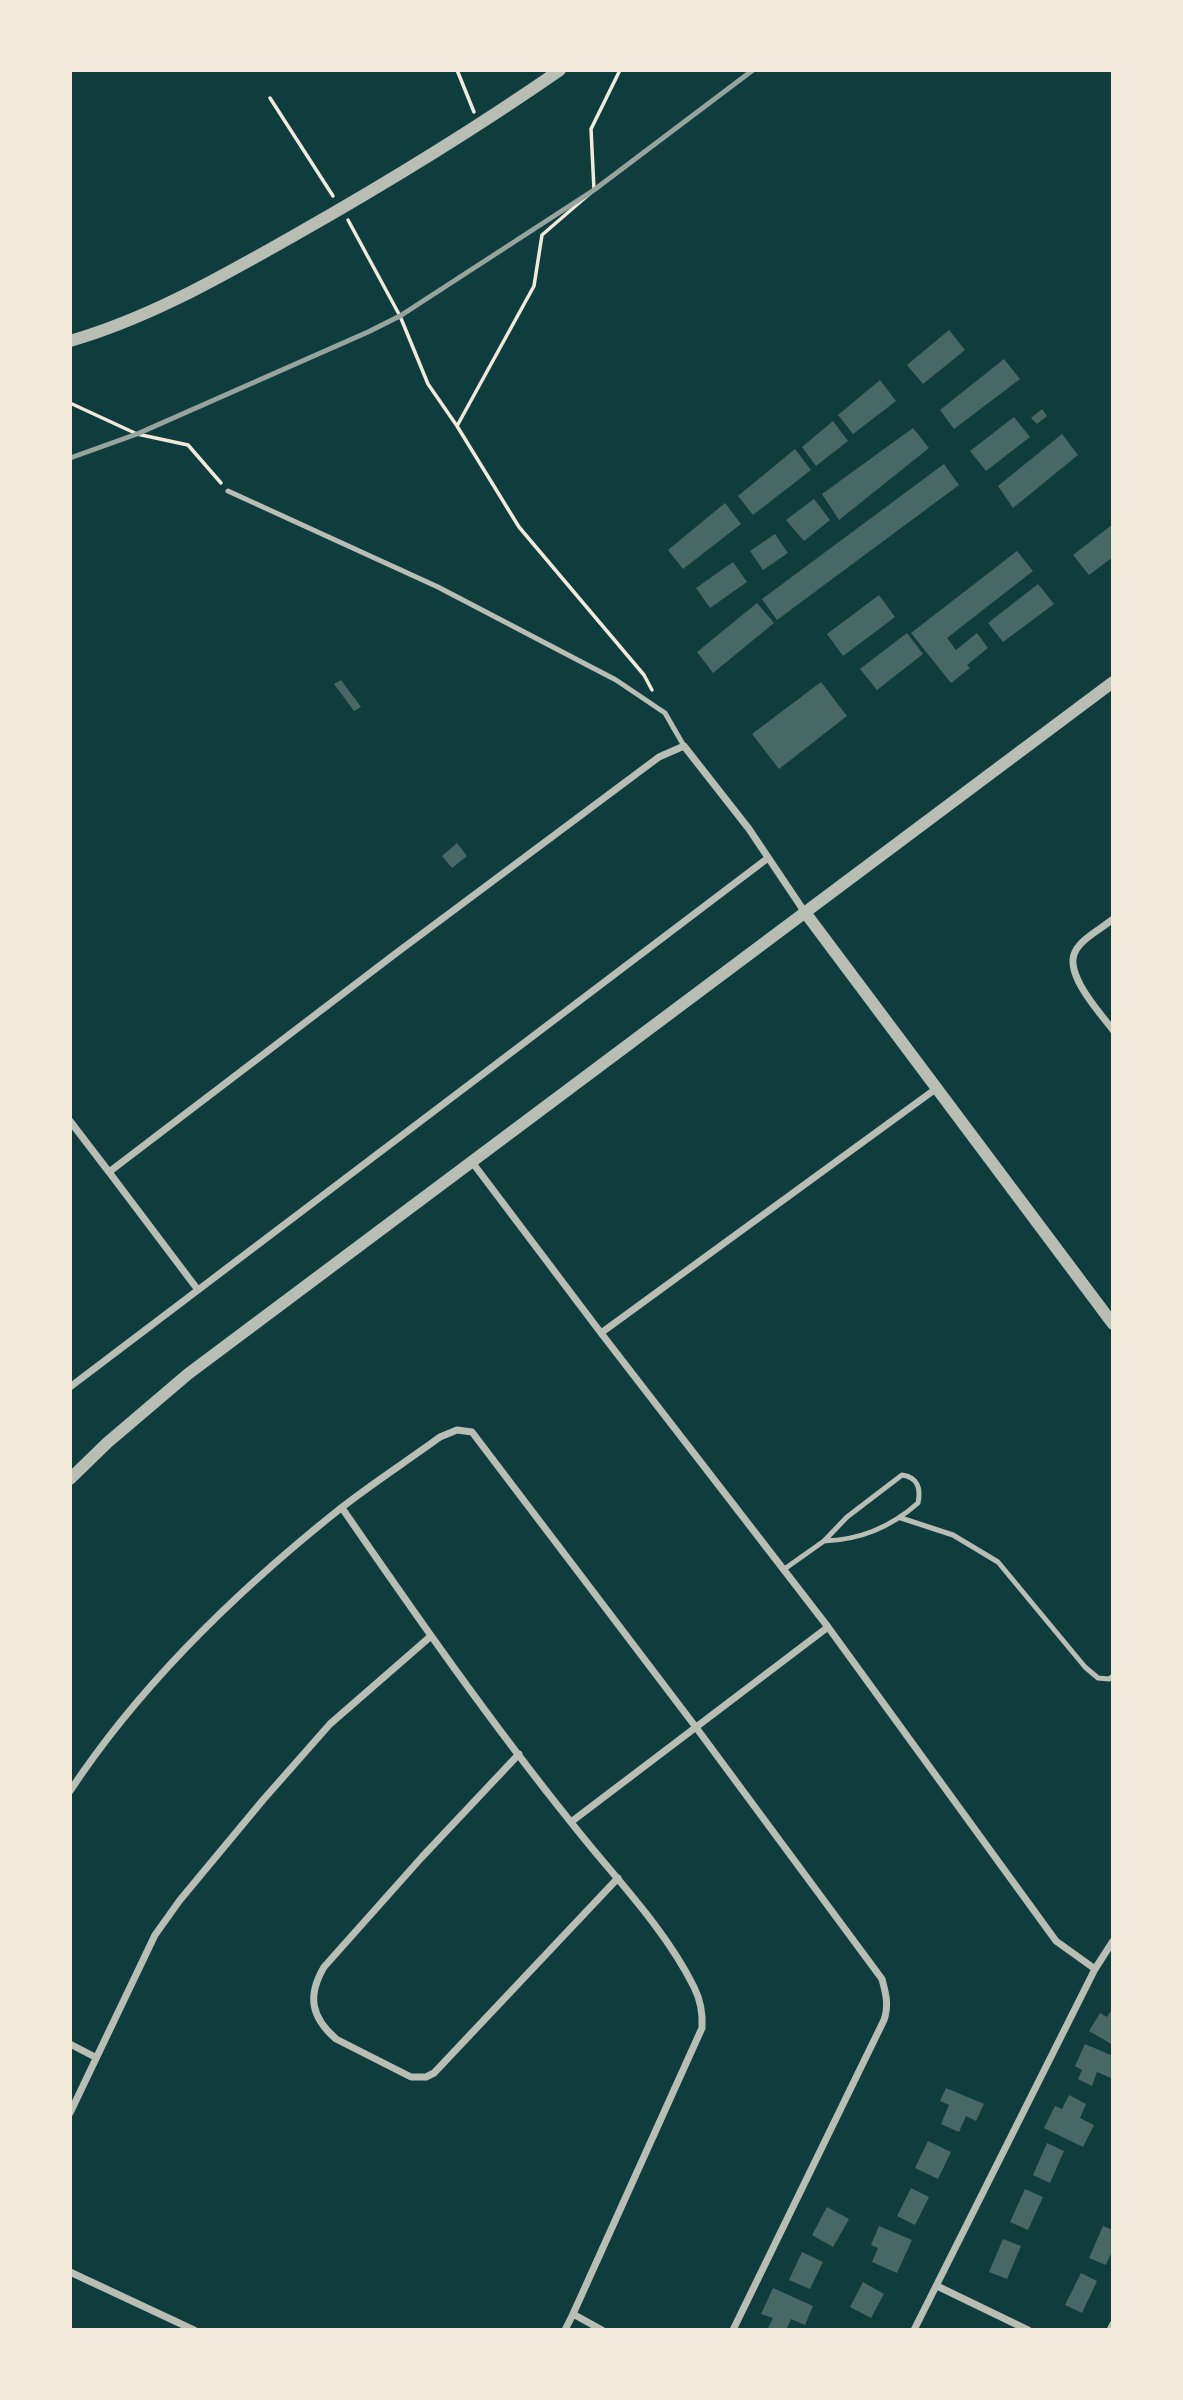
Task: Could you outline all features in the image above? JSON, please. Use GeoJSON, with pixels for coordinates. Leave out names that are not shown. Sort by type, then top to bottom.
{"type":"FeatureCollection","features":[{"type":"Feature","properties":{"kind":"street"},"geometry":{"type":"LineString","coordinates":[[70,341],[110,329],[207,285],[341,208],[561,70]]}},
{"type":"Feature","properties":{"kind":"street"},"geometry":{"type":"LineString","coordinates":[[70,1479],[107,1443],[188,1374],[1113,681]]}},
{"type":"Feature","properties":{"kind":"street"},"geometry":{"type":"LineString","coordinates":[[109,1172],[581,814],[646,766],[684,746],[749,829],[804,911],[1113,1325]]}},
{"type":"Feature","properties":{"kind":"street"},"geometry":{"type":"LineString","coordinates":[[71,1384],[768,858]]}},
{"type":"Feature","properties":{"kind":"street"},"geometry":{"type":"LineString","coordinates":[[1113,919],[1080,944],[1072,965],[1084,990],[1113,1030]]}},
{"type":"Feature","properties":{"kind":"street"},"geometry":{"type":"LineString","coordinates":[[601,1333],[937,1087]]}},
{"type":"Feature","properties":{"kind":"street"},"geometry":{"type":"LineString","coordinates":[[70,1121],[198,1290]]}},
{"type":"Feature","properties":{"kind":"street"},"geometry":{"type":"LineString","coordinates":[[472,1162],[828,1628],[1056,1941],[1095,1969]]}},
{"type":"Feature","properties":{"kind":"street"},"geometry":{"type":"LineString","coordinates":[[70,1791],[177,1655],[242,1591],[342,1507],[440,1437],[457,1430],[472,1432],[695,1726],[881,1979],[887,1997],[888,2009],[884,2020],[733,2330]]}},
{"type":"Feature","properties":{"kind":"street"},"geometry":{"type":"LineString","coordinates":[[342,1507],[431,1636],[519,1754],[665,1940],[701,2003],[702,2028],[565,2330]]}},
{"type":"Feature","properties":{"kind":"street"},"geometry":{"type":"LineString","coordinates":[[570,1822],[828,1628]]}},
{"type":"Feature","properties":{"kind":"street"},"geometry":{"type":"LineString","coordinates":[[70,2113],[155,1935],[210,1863],[330,1724],[431,1636]]}},
{"type":"Feature","properties":{"kind":"street"},"geometry":{"type":"LineString","coordinates":[[519,1754],[324,1967],[315,1982],[312,1996],[321,2023],[327,2031],[336,2039],[411,2077],[426,2077],[434,2073],[618,1878]]}},
{"type":"Feature","properties":{"kind":"street"},"geometry":{"type":"LineString","coordinates":[[914,2330],[1095,1969],[1113,1941]]}},
{"type":"Feature","properties":{"kind":"street"},"geometry":{"type":"LineString","coordinates":[[70,2044],[95,2057]]}},
{"type":"Feature","properties":{"kind":"street"},"geometry":{"type":"LineString","coordinates":[[70,2272],[194,2330]]}},
{"type":"Feature","properties":{"kind":"street"},"geometry":{"type":"LineString","coordinates":[[937,2286],[1028,2330]]}},
{"type":"Feature","properties":{"kind":"street"},"geometry":{"type":"LineString","coordinates":[[573,2314],[602,2330]]}},
{"type":"Feature","properties":{"kind":"street"},"geometry":{"type":"LineString","coordinates":[[1110,2330],[1113,2324]]}},
{"type":"Feature","properties":{"kind":"lane"},"geometry":{"type":"LineString","coordinates":[[228,491],[438,587],[616,680],[665,713],[684,746]]}},
{"type":"Feature","properties":{"kind":"lane"},"geometry":{"type":"LineString","coordinates":[[783,1570],[824,1541],[847,1517],[902,1475],[913,1478],[916,1482],[918,1503],[901,1518],[849,1540],[824,1541]]}},
{"type":"Feature","properties":{"kind":"lane"},"geometry":{"type":"LineString","coordinates":[[901,1518],[953,1535],[998,1562],[1085,1667],[1098,1678],[1110,1679],[1113,1676]]}},
{"type":"Feature","properties":{"kind":"path"},"geometry":{"type":"LineString","coordinates":[[457,70],[479,123]]}},
{"type":"Feature","properties":{"kind":"path"},"geometry":{"type":"LineString","coordinates":[[457,426],[534,286],[542,235],[594,190],[591,129],[620,70]]}},
{"type":"Feature","properties":{"kind":"path"},"geometry":{"type":"LineString","coordinates":[[270,98],[341,208],[400,316],[428,384],[519,527],[644,675],[665,713]]}},
{"type":"Feature","properties":{"kind":"path"},"geometry":{"type":"LineString","coordinates":[[70,403],[137,434],[188,445],[228,491]]}},
{"type":"Feature","properties":{"kind":"building"},"geometry":{"type":"Polygon","coordinates":[[[949,330],[965,350],[923,384],[907,365],[949,330]]]}},
{"type":"Feature","properties":{"kind":"building"},"geometry":{"type":"Polygon","coordinates":[[[1004,359],[1020,379],[954,429],[940,410],[1004,359]]]}},
{"type":"Feature","properties":{"kind":"building"},"geometry":{"type":"Polygon","coordinates":[[[880,380],[896,401],[853,434],[838,415],[880,380]]]}},
{"type":"Feature","properties":{"kind":"building"},"geometry":{"type":"Polygon","coordinates":[[[1042,409],[1047,416],[1037,424],[1031,418],[1042,409]]]}},
{"type":"Feature","properties":{"kind":"building"},"geometry":{"type":"Polygon","coordinates":[[[1014,417],[1030,437],[986,471],[970,451],[1014,417]]]}},
{"type":"Feature","properties":{"kind":"building"},"geometry":{"type":"Polygon","coordinates":[[[833,421],[848,441],[816,466],[802,447],[833,421]]]}},
{"type":"Feature","properties":{"kind":"building"},"geometry":{"type":"Polygon","coordinates":[[[913,428],[929,448],[839,520],[822,494],[913,428]]]}},
{"type":"Feature","properties":{"kind":"building"},"geometry":{"type":"Polygon","coordinates":[[[1062,434],[1078,455],[1013,508],[998,486],[1062,434]]]}},
{"type":"Feature","properties":{"kind":"building"},"geometry":{"type":"Polygon","coordinates":[[[795,449],[811,470],[753,515],[738,496],[795,449]]]}},
{"type":"Feature","properties":{"kind":"building"},"geometry":{"type":"Polygon","coordinates":[[[944,464],[959,485],[777,620],[762,599],[944,464]]]}},
{"type":"Feature","properties":{"kind":"building"},"geometry":{"type":"Polygon","coordinates":[[[814,499],[830,520],[804,541],[786,520],[814,499]]]}},
{"type":"Feature","properties":{"kind":"building"},"geometry":{"type":"Polygon","coordinates":[[[725,503],[741,524],[683,569],[668,550],[725,503]]]}},
{"type":"Feature","properties":{"kind":"building"},"geometry":{"type":"Polygon","coordinates":[[[1113,524],[1113,557],[1089,575],[1073,555],[1113,524]]]}},
{"type":"Feature","properties":{"kind":"building"},"geometry":{"type":"Polygon","coordinates":[[[775,534],[788,553],[763,570],[750,551],[775,534]]]}},
{"type":"Feature","properties":{"kind":"building"},"geometry":{"type":"Polygon","coordinates":[[[1017,551],[1033,571],[947,638],[956,650],[977,633],[988,648],[967,665],[970,668],[951,683],[911,633],[1017,551]]]}},
{"type":"Feature","properties":{"kind":"building"},"geometry":{"type":"Polygon","coordinates":[[[733,562],[747,582],[710,608],[696,588],[733,562]]]}},
{"type":"Feature","properties":{"kind":"building"},"geometry":{"type":"Polygon","coordinates":[[[1038,584],[1054,604],[1003,642],[988,623],[1038,584]]]}},
{"type":"Feature","properties":{"kind":"building"},"geometry":{"type":"Polygon","coordinates":[[[879,595],[895,617],[843,656],[827,634],[879,595]]]}},
{"type":"Feature","properties":{"kind":"building"},"geometry":{"type":"Polygon","coordinates":[[[757,603],[774,623],[713,673],[697,652],[757,603]]]}},
{"type":"Feature","properties":{"kind":"building"},"geometry":{"type":"Polygon","coordinates":[[[907,633],[923,654],[877,690],[860,669],[907,633]]]}},
{"type":"Feature","properties":{"kind":"building"},"geometry":{"type":"Polygon","coordinates":[[[341,680],[361,707],[354,711],[334,684],[341,680]]]}},
{"type":"Feature","properties":{"kind":"building"},"geometry":{"type":"Polygon","coordinates":[[[821,682],[847,716],[779,769],[752,734],[821,682]]]}},
{"type":"Feature","properties":{"kind":"building"},"geometry":{"type":"Polygon","coordinates":[[[457,843],[467,856],[452,868],[442,856],[457,843]]]}},
{"type":"Feature","properties":{"kind":"building"},"geometry":{"type":"Polygon","coordinates":[[[1113,2008],[1113,2045],[1089,2031],[1100,2013],[1107,2017],[1113,2008]]]}},
{"type":"Feature","properties":{"kind":"building"},"geometry":{"type":"Polygon","coordinates":[[[1085,2044],[1113,2056],[1113,2079],[1097,2072],[1092,2086],[1078,2079],[1082,2070],[1075,2066],[1085,2044]]]}},
{"type":"Feature","properties":{"kind":"building"},"geometry":{"type":"Polygon","coordinates":[[[946,2088],[984,2104],[976,2121],[966,2116],[959,2132],[941,2124],[949,2105],[940,2101],[946,2088]]]}},
{"type":"Feature","properties":{"kind":"building"},"geometry":{"type":"Polygon","coordinates":[[[1069,2095],[1086,2104],[1080,2118],[1094,2125],[1083,2147],[1044,2128],[1055,2106],[1062,2109],[1069,2095]]]}},
{"type":"Feature","properties":{"kind":"building"},"geometry":{"type":"Polygon","coordinates":[[[928,2141],[951,2152],[938,2179],[915,2168],[928,2141]]]}},
{"type":"Feature","properties":{"kind":"building"},"geometry":{"type":"Polygon","coordinates":[[[1047,2143],[1064,2151],[1050,2183],[1033,2175],[1047,2143]]]}},
{"type":"Feature","properties":{"kind":"building"},"geometry":{"type":"Polygon","coordinates":[[[911,2188],[929,2197],[915,2225],[897,2216],[911,2188]]]}},
{"type":"Feature","properties":{"kind":"building"},"geometry":{"type":"Polygon","coordinates":[[[1025,2189],[1043,2197],[1028,2230],[1010,2222],[1025,2189]]]}},
{"type":"Feature","properties":{"kind":"building"},"geometry":{"type":"Polygon","coordinates":[[[827,2207],[849,2219],[833,2247],[812,2235],[827,2207]]]}},
{"type":"Feature","properties":{"kind":"building"},"geometry":{"type":"Polygon","coordinates":[[[879,2226],[912,2240],[897,2273],[872,2262],[878,2248],[871,2245],[879,2226]]]}},
{"type":"Feature","properties":{"kind":"building"},"geometry":{"type":"Polygon","coordinates":[[[1103,2226],[1113,2230],[1113,2249],[1106,2265],[1089,2258],[1103,2226]]]}},
{"type":"Feature","properties":{"kind":"building"},"geometry":{"type":"Polygon","coordinates":[[[1003,2239],[1021,2246],[1007,2279],[989,2272],[1003,2239]]]}},
{"type":"Feature","properties":{"kind":"building"},"geometry":{"type":"Polygon","coordinates":[[[802,2252],[823,2262],[810,2289],[789,2280],[802,2252]]]}},
{"type":"Feature","properties":{"kind":"building"},"geometry":{"type":"Polygon","coordinates":[[[1081,2273],[1097,2281],[1082,2313],[1065,2305],[1081,2273]]]}},
{"type":"Feature","properties":{"kind":"building"},"geometry":{"type":"Polygon","coordinates":[[[863,2282],[884,2294],[871,2318],[850,2307],[863,2282]]]}},
{"type":"Feature","properties":{"kind":"building"},"geometry":{"type":"Polygon","coordinates":[[[773,2288],[813,2306],[805,2325],[791,2319],[786,2330],[767,2330],[773,2318],[761,2314],[773,2288]]]}},
{"type":"Feature","properties":{"kind":"railway"},"geometry":{"type":"LineString","coordinates":[[70,458],[137,434],[400,316],[594,190],[753,70]]}}]}
